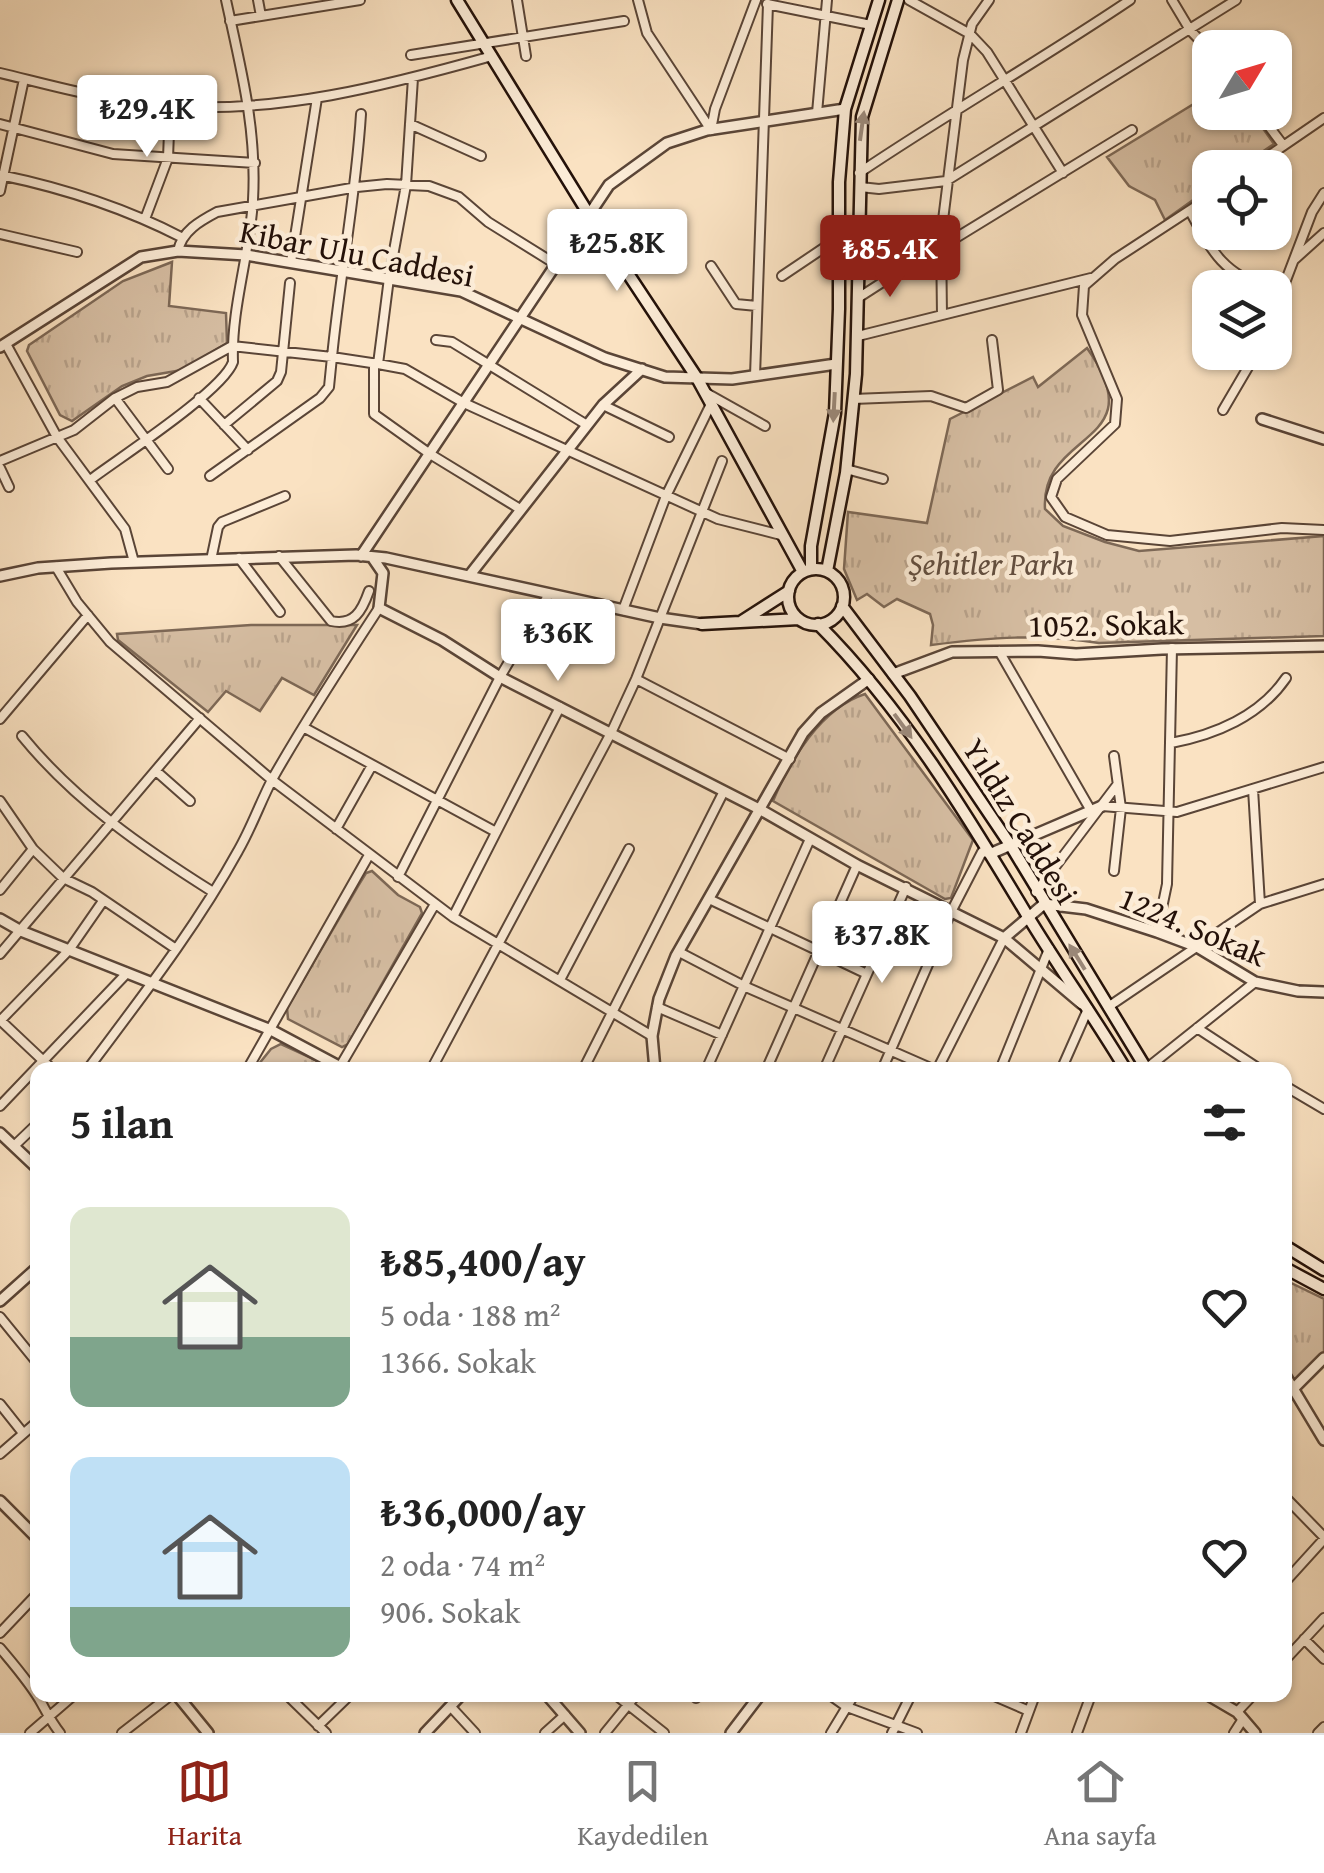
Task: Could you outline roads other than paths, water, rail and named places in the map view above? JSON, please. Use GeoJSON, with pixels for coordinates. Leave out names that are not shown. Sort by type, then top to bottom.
{"type":"FeatureCollection","features":[{"type":"Feature","properties":{"kind":"main road"},"geometry":{"type":"LineString","coordinates":[[457,0],[588,213],[696,378],[781,535],[806,571]]}},
{"type":"Feature","properties":{"kind":"main road"},"geometry":{"type":"LineString","coordinates":[[742,621],[788,591],[806,571],[830,456],[845,108],[879,0]]}},
{"type":"Feature","properties":{"kind":"main road"},"geometry":{"type":"LineString","coordinates":[[806,571],[827,571],[846,469],[858,336],[862,117],[898,0]]}},
{"type":"Feature","properties":{"kind":"main road","name":"Yıldız Caddesi"},"geometry":{"type":"LineString","coordinates":[[827,571],[843,590],[842,606],[1011,846],[1141,1062]]}},
{"type":"Feature","properties":{"kind":"main road"},"geometry":{"type":"LineString","coordinates":[[788,591],[790,607],[800,620]]}},
{"type":"Feature","properties":{"kind":"main road"},"geometry":{"type":"LineString","coordinates":[[702,624],[800,620],[818,624],[832,619],[842,606]]}},
{"type":"Feature","properties":{"kind":"main road","name":"Yıldız Caddesi"},"geometry":{"type":"LineString","coordinates":[[818,624],[869,679],[992,853],[1120,1062]]}},
{"type":"Feature","properties":{"kind":"main road"},"geometry":{"type":"LineString","coordinates":[[1292,1250],[1323,1267]]}},
{"type":"Feature","properties":{"kind":"main road"},"geometry":{"type":"LineString","coordinates":[[1292,1272],[1324,1289]]}},
{"type":"Feature","properties":{"kind":"street"},"geometry":{"type":"LineString","coordinates":[[90,480],[230,371],[253,204],[254,163],[251,107],[226,0]]}},
{"type":"Feature","properties":{"kind":"street"},"geometry":{"type":"LineString","coordinates":[[258,0],[261,16]]}},
{"type":"Feature","properties":{"kind":"street"},"geometry":{"type":"LineString","coordinates":[[230,20],[360,0]]}},
{"type":"Feature","properties":{"kind":"street"},"geometry":{"type":"LineString","coordinates":[[517,0],[526,56]]}},
{"type":"Feature","properties":{"kind":"street"},"geometry":{"type":"LineString","coordinates":[[638,0],[647,33],[712,130]]}},
{"type":"Feature","properties":{"kind":"street"},"geometry":{"type":"LineString","coordinates":[[817,113],[827,0]]}},
{"type":"Feature","properties":{"kind":"street"},"geometry":{"type":"LineString","coordinates":[[909,0],[970,34],[987,52],[1062,173]]}},
{"type":"Feature","properties":{"kind":"street"},"geometry":{"type":"LineString","coordinates":[[942,316],[941,248],[957,107],[972,24],[989,0]]}},
{"type":"Feature","properties":{"kind":"street"},"geometry":{"type":"LineString","coordinates":[[859,173],[1130,0]]}},
{"type":"Feature","properties":{"kind":"street"},"geometry":{"type":"LineString","coordinates":[[1172,0],[1190,30]]}},
{"type":"Feature","properties":{"kind":"street"},"geometry":{"type":"LineString","coordinates":[[860,187],[879,189],[946,181],[1236,0]]}},
{"type":"Feature","properties":{"kind":"street"},"geometry":{"type":"LineString","coordinates":[[712,130],[715,109],[756,1],[870,25]]}},
{"type":"Feature","properties":{"kind":"street"},"geometry":{"type":"LineString","coordinates":[[756,376],[768,4]]}},
{"type":"Feature","properties":{"kind":"street"},"geometry":{"type":"LineString","coordinates":[[412,55],[624,21]]}},
{"type":"Feature","properties":{"kind":"street"},"geometry":{"type":"LineString","coordinates":[[0,73],[170,106],[251,107],[368,90],[492,56]]}},
{"type":"Feature","properties":{"kind":"street"},"geometry":{"type":"LineString","coordinates":[[413,78],[406,184],[376,364],[374,414],[520,509]]}},
{"type":"Feature","properties":{"kind":"street"},"geometry":{"type":"LineString","coordinates":[[0,191],[24,79]]}},
{"type":"Feature","properties":{"kind":"street"},"geometry":{"type":"LineString","coordinates":[[291,262],[317,98]]}},
{"type":"Feature","properties":{"kind":"street"},"geometry":{"type":"LineString","coordinates":[[145,218],[168,158],[170,106]]}},
{"type":"Feature","properties":{"kind":"street"},"geometry":{"type":"LineString","coordinates":[[366,556],[609,184],[667,144],[712,130],[845,108]]}},
{"type":"Feature","properties":{"kind":"street"},"geometry":{"type":"LineString","coordinates":[[210,476],[320,398],[328,387],[341,270],[357,187],[361,114]]}},
{"type":"Feature","properties":{"kind":"street"},"geometry":{"type":"LineString","coordinates":[[1275,150],[1324,118]]}},
{"type":"Feature","properties":{"kind":"street"},"geometry":{"type":"LineString","coordinates":[[0,124],[113,154],[254,163]]}},
{"type":"Feature","properties":{"kind":"street"},"geometry":{"type":"LineString","coordinates":[[410,124],[480,156]]}},
{"type":"Feature","properties":{"kind":"street"},"geometry":{"type":"LineString","coordinates":[[941,248],[1132,130]]}},
{"type":"Feature","properties":{"kind":"street"},"geometry":{"type":"LineString","coordinates":[[1271,130],[1282,145]]}},
{"type":"Feature","properties":{"kind":"street"},"geometry":{"type":"LineString","coordinates":[[2,175],[145,218],[182,238]]}},
{"type":"Feature","properties":{"kind":"street"},"geometry":{"type":"LineString","coordinates":[[178,251],[182,238],[216,212],[357,187],[406,184],[430,186],[459,197],[488,222],[557,265]]}},
{"type":"Feature","properties":{"kind":"street"},"geometry":{"type":"LineString","coordinates":[[1287,270],[1324,193]]}},
{"type":"Feature","properties":{"kind":"street"},"geometry":{"type":"LineString","coordinates":[[1229,270],[1211,250],[1190,211],[1115,260],[1084,286],[1082,315],[1118,399],[1115,424],[1057,479],[1051,497],[1065,517],[1108,534],[1170,541],[1282,528],[1324,530]]}},
{"type":"Feature","properties":{"kind":"street"},"geometry":{"type":"LineString","coordinates":[[1292,262],[1324,233]]}},
{"type":"Feature","properties":{"kind":"street"},"geometry":{"type":"LineString","coordinates":[[0,234],[77,252]]}},
{"type":"Feature","properties":{"kind":"street"},"geometry":{"type":"LineString","coordinates":[[782,276],[840,237]]}},
{"type":"Feature","properties":{"kind":"street","name":"Kibar Ulu Caddesi"},"geometry":{"type":"LineString","coordinates":[[3,345],[141,257],[178,251],[246,255],[461,291],[605,358],[664,376],[732,379],[836,364]]}},
{"type":"Feature","properties":{"kind":"street"},"geometry":{"type":"LineString","coordinates":[[711,266],[736,304],[757,306]]}},
{"type":"Feature","properties":{"kind":"street"},"geometry":{"type":"LineString","coordinates":[[858,298],[904,269]]}},
{"type":"Feature","properties":{"kind":"street"},"geometry":{"type":"LineString","coordinates":[[858,336],[1094,278]]}},
{"type":"Feature","properties":{"kind":"street"},"geometry":{"type":"LineString","coordinates":[[224,425],[277,381],[284,352],[290,283]]}},
{"type":"Feature","properties":{"kind":"street"},"geometry":{"type":"LineString","coordinates":[[436,340],[452,342],[587,424]]}},
{"type":"Feature","properties":{"kind":"street"},"geometry":{"type":"LineString","coordinates":[[853,399],[931,396],[966,408],[998,390],[992,340]]}},
{"type":"Feature","properties":{"kind":"street"},"geometry":{"type":"LineString","coordinates":[[3,345],[57,437],[125,529],[134,562]]}},
{"type":"Feature","properties":{"kind":"street"},"geometry":{"type":"LineString","coordinates":[[8,487],[0,464],[74,430],[115,398],[137,387],[168,382],[232,346],[405,369],[464,404],[701,512],[781,535]]}},
{"type":"Feature","properties":{"kind":"street"},"geometry":{"type":"LineString","coordinates":[[468,576],[602,404],[642,370]]}},
{"type":"Feature","properties":{"kind":"street"},"geometry":{"type":"LineString","coordinates":[[1223,410],[1246,370]]}},
{"type":"Feature","properties":{"kind":"street"},"geometry":{"type":"LineString","coordinates":[[704,392],[766,426]]}},
{"type":"Feature","properties":{"kind":"street"},"geometry":{"type":"LineString","coordinates":[[115,398],[168,469]]}},
{"type":"Feature","properties":{"kind":"street"},"geometry":{"type":"LineString","coordinates":[[198,398],[248,450]]}},
{"type":"Feature","properties":{"kind":"street"},"geometry":{"type":"LineString","coordinates":[[602,404],[668,437]]}},
{"type":"Feature","properties":{"kind":"street"},"geometry":{"type":"LineString","coordinates":[[623,610],[666,496],[711,404]]}},
{"type":"Feature","properties":{"kind":"street"},"geometry":{"type":"LineString","coordinates":[[1262,419],[1324,439]]}},
{"type":"Feature","properties":{"kind":"street"},"geometry":{"type":"LineString","coordinates":[[435,1062],[611,734],[722,461]]}},
{"type":"Feature","properties":{"kind":"street"},"geometry":{"type":"LineString","coordinates":[[846,469],[883,479]]}},
{"type":"Feature","properties":{"kind":"street"},"geometry":{"type":"LineString","coordinates":[[210,560],[222,522],[285,496]]}},
{"type":"Feature","properties":{"kind":"street"},"geometry":{"type":"LineString","coordinates":[[279,556],[331,621],[341,623],[354,618],[369,591]]}},
{"type":"Feature","properties":{"kind":"street"},"geometry":{"type":"LineString","coordinates":[[92,1062],[153,982],[213,892],[240,849],[272,780],[379,608],[383,573],[366,556]]}},
{"type":"Feature","properties":{"kind":"street"},"geometry":{"type":"LineString","coordinates":[[0,576],[56,566],[366,556],[702,624]]}},
{"type":"Feature","properties":{"kind":"street"},"geometry":{"type":"LineString","coordinates":[[239,558],[280,612]]}},
{"type":"Feature","properties":{"kind":"street"},"geometry":{"type":"LineString","coordinates":[[56,566],[110,642],[272,780],[454,917],[652,1036]]}},
{"type":"Feature","properties":{"kind":"street"},"geometry":{"type":"LineString","coordinates":[[398,877],[500,676],[550,594]]}},
{"type":"Feature","properties":{"kind":"street"},"geometry":{"type":"LineString","coordinates":[[379,608],[500,676],[1004,938],[1088,1009],[1065,1062]]}},
{"type":"Feature","properties":{"kind":"street"},"geometry":{"type":"LineString","coordinates":[[0,719],[88,615]]}},
{"type":"Feature","properties":{"kind":"street","name":"1052. Sokak"},"geometry":{"type":"LineString","coordinates":[[893,674],[952,652],[1076,654],[1324,646]]}},
{"type":"Feature","properties":{"kind":"street"},"geometry":{"type":"LineString","coordinates":[[1158,932],[1167,884],[1172,648]]}},
{"type":"Feature","properties":{"kind":"street"},"geometry":{"type":"LineString","coordinates":[[1000,652],[1090,809]]}},
{"type":"Feature","properties":{"kind":"street"},"geometry":{"type":"LineString","coordinates":[[1171,743],[1215,731],[1252,713],[1267,702],[1286,678]]}},
{"type":"Feature","properties":{"kind":"street"},"geometry":{"type":"LineString","coordinates":[[636,679],[790,758]]}},
{"type":"Feature","properties":{"kind":"street"},"geometry":{"type":"LineString","coordinates":[[654,1062],[652,1036],[657,1006],[678,952],[802,733],[821,713],[869,679]]}},
{"type":"Feature","properties":{"kind":"street"},"geometry":{"type":"LineString","coordinates":[[454,917],[560,706]]}},
{"type":"Feature","properties":{"kind":"street"},"geometry":{"type":"LineString","coordinates":[[0,954],[200,718]]}},
{"type":"Feature","properties":{"kind":"street"},"geometry":{"type":"LineString","coordinates":[[303,727],[496,832]]}},
{"type":"Feature","properties":{"kind":"street"},"geometry":{"type":"LineString","coordinates":[[22,736],[50,770],[111,822],[213,892]]}},
{"type":"Feature","properties":{"kind":"street"},"geometry":{"type":"LineString","coordinates":[[1114,756],[1121,808],[1114,871]]}},
{"type":"Feature","properties":{"kind":"street"},"geometry":{"type":"LineString","coordinates":[[336,829],[371,767]]}},
{"type":"Feature","properties":{"kind":"street"},"geometry":{"type":"LineString","coordinates":[[885,1062],[951,912],[982,852],[992,853],[1011,846],[1102,806],[1170,814],[1324,768]]}},
{"type":"Feature","properties":{"kind":"street"},"geometry":{"type":"LineString","coordinates":[[156,772],[190,801]]}},
{"type":"Feature","properties":{"kind":"street"},"geometry":{"type":"LineString","coordinates":[[1036,892],[1118,785]]}},
{"type":"Feature","properties":{"kind":"street"},"geometry":{"type":"LineString","coordinates":[[1253,789],[1260,904]]}},
{"type":"Feature","properties":{"kind":"street"},"geometry":{"type":"LineString","coordinates":[[586,1062],[723,793]]}},
{"type":"Feature","properties":{"kind":"street"},"geometry":{"type":"LineString","coordinates":[[0,801],[33,850],[63,878],[176,949]]}},
{"type":"Feature","properties":{"kind":"street"},"geometry":{"type":"LineString","coordinates":[[710,1062],[810,839]]}},
{"type":"Feature","properties":{"kind":"street"},"geometry":{"type":"LineString","coordinates":[[560,980],[629,849]]}},
{"type":"Feature","properties":{"kind":"street"},"geometry":{"type":"LineString","coordinates":[[0,890],[33,850]]}},
{"type":"Feature","properties":{"kind":"street"},"geometry":{"type":"LineString","coordinates":[[252,1062],[369,855]]}},
{"type":"Feature","properties":{"kind":"street"},"geometry":{"type":"LineString","coordinates":[[769,1062],[857,864]]}},
{"type":"Feature","properties":{"kind":"street"},"geometry":{"type":"LineString","coordinates":[[1108,1007],[1260,904],[1324,884]]}},
{"type":"Feature","properties":{"kind":"street"},"geometry":{"type":"LineString","coordinates":[[827,1062],[906,886]]}},
{"type":"Feature","properties":{"kind":"street"},"geometry":{"type":"LineString","coordinates":[[709,899],[867,974]]}},
{"type":"Feature","properties":{"kind":"street"},"geometry":{"type":"LineString","coordinates":[[103,901],[68,950],[0,1021],[44,1061],[127,973]]}},
{"type":"Feature","properties":{"kind":"street"},"geometry":{"type":"LineString","coordinates":[[346,1062],[435,904]]}},
{"type":"Feature","properties":{"kind":"street"},"geometry":{"type":"LineString","coordinates":[[940,1062],[1004,938],[1044,904]]}},
{"type":"Feature","properties":{"kind":"street","name":"1224. Sokak"},"geometry":{"type":"LineString","coordinates":[[1044,904],[1086,908],[1158,932],[1197,947],[1255,982],[1324,992]]}},
{"type":"Feature","properties":{"kind":"street"},"geometry":{"type":"LineString","coordinates":[[0,919],[68,950],[272,1030],[329,1062]]}},
{"type":"Feature","properties":{"kind":"street"},"geometry":{"type":"LineString","coordinates":[[1003,1062],[1049,949]]}},
{"type":"Feature","properties":{"kind":"street"},"geometry":{"type":"LineString","coordinates":[[678,952],[743,986],[917,1062]]}},
{"type":"Feature","properties":{"kind":"street"},"geometry":{"type":"LineString","coordinates":[[1156,1062],[1255,982]]}},
{"type":"Feature","properties":{"kind":"street"},"geometry":{"type":"LineString","coordinates":[[657,1006],[722,1035]]}},
{"type":"Feature","properties":{"kind":"street"},"geometry":{"type":"LineString","coordinates":[[1198,1028],[1248,1062]]}},
{"type":"Feature","properties":{"kind":"street"},"geometry":{"type":"LineString","coordinates":[[0,1106],[30,1075]]}},
{"type":"Feature","properties":{"kind":"street"},"geometry":{"type":"LineString","coordinates":[[1292,1090],[1324,1110]]}},
{"type":"Feature","properties":{"kind":"street"},"geometry":{"type":"LineString","coordinates":[[30,1126],[5,1140],[30,1162]]}},
{"type":"Feature","properties":{"kind":"street"},"geometry":{"type":"LineString","coordinates":[[0,1301],[30,1274]]}},
{"type":"Feature","properties":{"kind":"street"},"geometry":{"type":"LineString","coordinates":[[0,1317],[30,1354]]}},
{"type":"Feature","properties":{"kind":"street"},"geometry":{"type":"LineString","coordinates":[[1292,1387],[1324,1358]]}},
{"type":"Feature","properties":{"kind":"street"},"geometry":{"type":"LineString","coordinates":[[1292,1394],[1324,1440]]}},
{"type":"Feature","properties":{"kind":"street"},"geometry":{"type":"LineString","coordinates":[[0,1404],[24,1433]]}},
{"type":"Feature","properties":{"kind":"street"},"geometry":{"type":"LineString","coordinates":[[0,1454],[30,1428]]}},
{"type":"Feature","properties":{"kind":"street"},"geometry":{"type":"LineString","coordinates":[[0,1501],[30,1530]]}},
{"type":"Feature","properties":{"kind":"street"},"geometry":{"type":"LineString","coordinates":[[1292,1504],[1324,1538],[1292,1574]]}},
{"type":"Feature","properties":{"kind":"street"},"geometry":{"type":"LineString","coordinates":[[0,1632],[30,1601]]}},
{"type":"Feature","properties":{"kind":"street"},"geometry":{"type":"LineString","coordinates":[[1292,1652],[1324,1618]]}},
{"type":"Feature","properties":{"kind":"street"},"geometry":{"type":"LineString","coordinates":[[1304,1639],[1324,1658]]}},
{"type":"Feature","properties":{"kind":"street"},"geometry":{"type":"LineString","coordinates":[[0,1648],[30,1686]]}},
{"type":"Feature","properties":{"kind":"street"},"geometry":{"type":"LineString","coordinates":[[41,1702],[60,1733]]}},
{"type":"Feature","properties":{"kind":"street"},"geometry":{"type":"LineString","coordinates":[[30,1733],[66,1702]]}},
{"type":"Feature","properties":{"kind":"street"},"geometry":{"type":"LineString","coordinates":[[122,1733],[164,1702]]}},
{"type":"Feature","properties":{"kind":"street"},"geometry":{"type":"LineString","coordinates":[[180,1702],[208,1733]]}},
{"type":"Feature","properties":{"kind":"street"},"geometry":{"type":"LineString","coordinates":[[294,1702],[326,1733]]}},
{"type":"Feature","properties":{"kind":"street"},"geometry":{"type":"LineString","coordinates":[[318,1726],[343,1702]]}},
{"type":"Feature","properties":{"kind":"street"},"geometry":{"type":"LineString","coordinates":[[426,1733],[455,1702]]}},
{"type":"Feature","properties":{"kind":"street"},"geometry":{"type":"LineString","coordinates":[[554,1702],[580,1733]]}},
{"type":"Feature","properties":{"kind":"street"},"geometry":{"type":"LineString","coordinates":[[624,1702],[664,1733]]}},
{"type":"Feature","properties":{"kind":"street"},"geometry":{"type":"LineString","coordinates":[[606,1733],[630,1702]]}},
{"type":"Feature","properties":{"kind":"street"},"geometry":{"type":"LineString","coordinates":[[731,1733],[755,1702]]}},
{"type":"Feature","properties":{"kind":"street"},"geometry":{"type":"LineString","coordinates":[[840,1702],[895,1729],[918,1733]]}},
{"type":"Feature","properties":{"kind":"street"},"geometry":{"type":"LineString","coordinates":[[831,1733],[850,1702]]}},
{"type":"Feature","properties":{"kind":"street"},"geometry":{"type":"LineString","coordinates":[[895,1729],[908,1702]]}},
{"type":"Feature","properties":{"kind":"street"},"geometry":{"type":"LineString","coordinates":[[1008,1702],[1029,1711]]}},
{"type":"Feature","properties":{"kind":"street"},"geometry":{"type":"LineString","coordinates":[[1021,1733],[1032,1702]]}},
{"type":"Feature","properties":{"kind":"street"},"geometry":{"type":"LineString","coordinates":[[1078,1733],[1089,1702]]}},
{"type":"Feature","properties":{"kind":"street"},"geometry":{"type":"LineString","coordinates":[[1219,1702],[1240,1715],[1255,1733]]}},
{"type":"Feature","properties":{"kind":"street"},"geometry":{"type":"LineString","coordinates":[[1234,1733],[1248,1702]]}},
{"type":"Feature","properties":{"kind":"street"},"geometry":{"type":"LineString","coordinates":[[451,1707],[475,1733]]}},
{"type":"Feature","properties":{"kind":"street"},"geometry":{"type":"LineString","coordinates":[[546,1733],[565,1715]]}},
{"type":"Feature","properties":{"kind":"street"},"geometry":{"type":"LineString","coordinates":[[1318,1733],[1324,1727]]}},
{"type":"Feature","properties":{"kind":"park label","name":"Şehitler Parkı"},"geometry":{"type":"Point","coordinates":[991,563]}}]}
